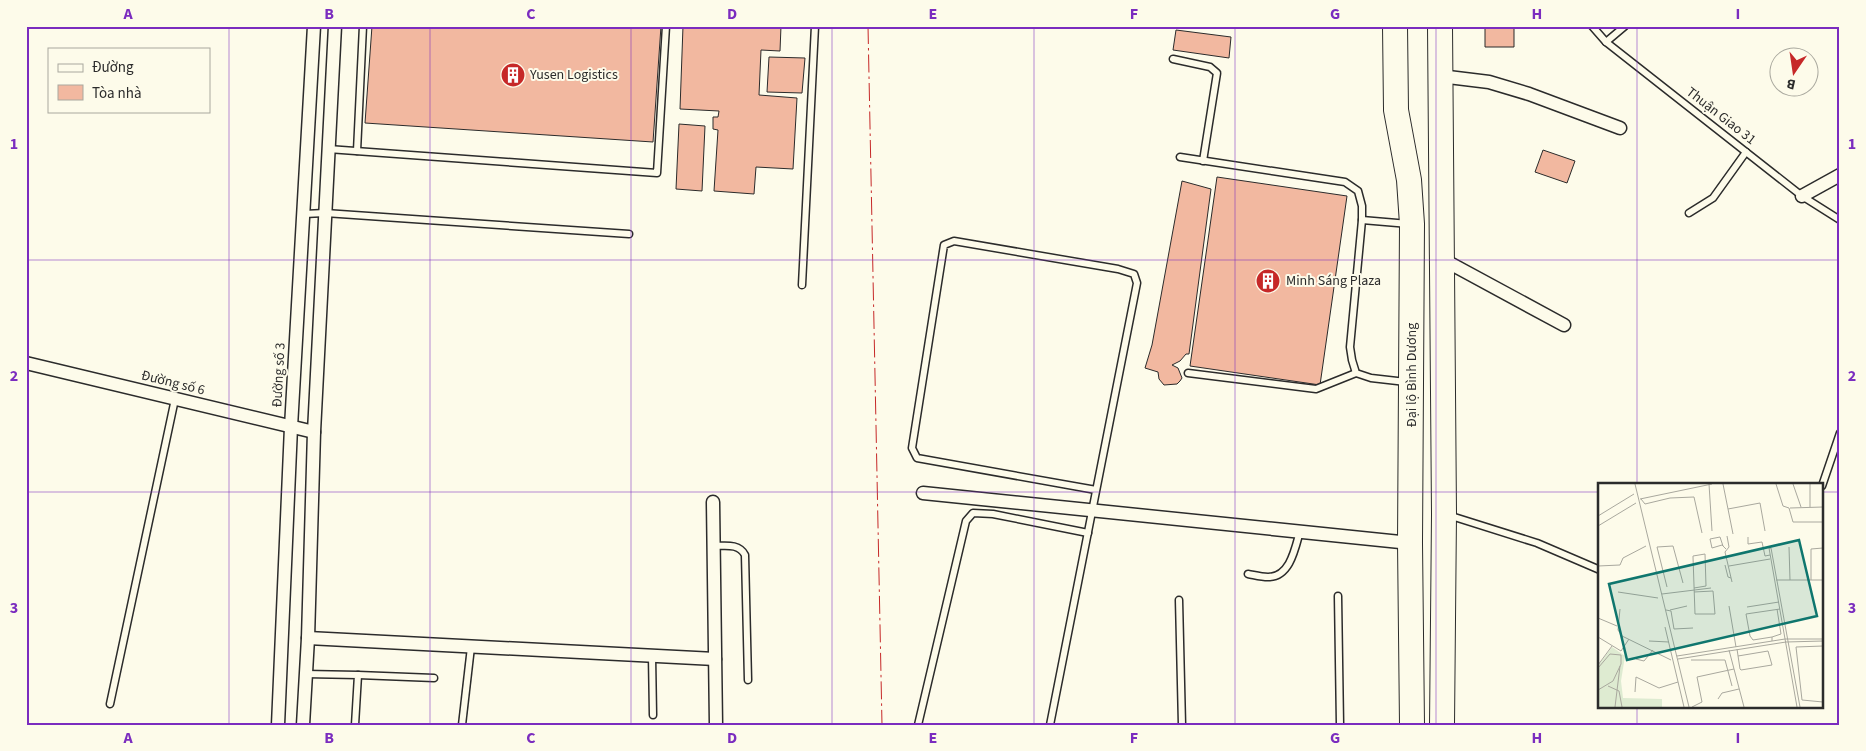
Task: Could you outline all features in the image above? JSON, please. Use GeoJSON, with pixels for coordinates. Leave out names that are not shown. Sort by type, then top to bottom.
{"type":"FeatureCollection","features":[{"type":"Feature","properties":{"kind":"highway","name":"Đại lộ Bình Dương"},"geometry":{"type":"LineString","coordinates":[[1395,26],[1396,110],[1408,180],[1412,224],[1410,543],[1412,725]]}},
{"type":"Feature","properties":{"kind":"highway"},"geometry":{"type":"LineString","coordinates":[[1440,26],[1444,514],[1442,725]]}},
{"type":"Feature","properties":{"kind":"street","name":"Đường số 3"},"geometry":{"type":"LineString","coordinates":[[278,725],[291,427],[314,26]]}},
{"type":"Feature","properties":{"kind":"street"},"geometry":{"type":"LineString","coordinates":[[303,725],[308,638],[314,432],[335,26]]}},
{"type":"Feature","properties":{"kind":"street"},"geometry":{"type":"LineString","coordinates":[[1440,76],[1489,82],[1528,94],[1620,128]]}},
{"type":"Feature","properties":{"kind":"street"},"geometry":{"type":"LineString","coordinates":[[1802,196],[1840,175]]}},
{"type":"Feature","properties":{"kind":"street"},"geometry":{"type":"LineString","coordinates":[[1442,259],[1564,325]]}},
{"type":"Feature","properties":{"kind":"street","name":"Đường số 6"},"geometry":{"type":"LineString","coordinates":[[26,363],[314,432]]}},
{"type":"Feature","properties":{"kind":"street"},"geometry":{"type":"LineString","coordinates":[[923,493],[1410,543]]}},
{"type":"Feature","properties":{"kind":"street"},"geometry":{"type":"LineString","coordinates":[[713,502],[716,725]]}},
{"type":"Feature","properties":{"kind":"street"},"geometry":{"type":"LineString","coordinates":[[308,638],[715,659]]}},
{"type":"Feature","properties":{"kind":"lane"},"geometry":{"type":"LineString","coordinates":[[356,151],[363,26]]}},
{"type":"Feature","properties":{"kind":"lane"},"geometry":{"type":"LineString","coordinates":[[328,149],[657,173],[666,26]]}},
{"type":"Feature","properties":{"kind":"lane"},"geometry":{"type":"LineString","coordinates":[[802,285],[815,26]]}},
{"type":"Feature","properties":{"kind":"lane","name":"Thuận Giao 31"},"geometry":{"type":"LineString","coordinates":[[1592,26],[1606,42],[1802,196],[1840,220]]}},
{"type":"Feature","properties":{"kind":"lane"},"geometry":{"type":"LineString","coordinates":[[1606,42],[1624,26]]}},
{"type":"Feature","properties":{"kind":"lane"},"geometry":{"type":"LineString","coordinates":[[1173,59],[1210,67],[1217,73],[1203,161]]}},
{"type":"Feature","properties":{"kind":"lane"},"geometry":{"type":"LineString","coordinates":[[1689,213],[1712,198],[1746,152]]}},
{"type":"Feature","properties":{"kind":"lane"},"geometry":{"type":"LineString","coordinates":[[1180,157],[1345,182],[1358,192],[1362,206],[1362,220],[1350,347],[1356,373]]}},
{"type":"Feature","properties":{"kind":"lane"},"geometry":{"type":"LineString","coordinates":[[304,214],[325,213],[630,234]]}},
{"type":"Feature","properties":{"kind":"lane"},"geometry":{"type":"LineString","coordinates":[[1362,220],[1412,224]]}},
{"type":"Feature","properties":{"kind":"lane"},"geometry":{"type":"LineString","coordinates":[[1050,725],[1137,283],[1134,274],[1118,269],[954,241],[944,245],[912,448],[917,458],[1096,490]]}},
{"type":"Feature","properties":{"kind":"lane"},"geometry":{"type":"LineString","coordinates":[[1188,373],[1316,389],[1356,373],[1371,378],[1412,383]]}},
{"type":"Feature","properties":{"kind":"lane"},"geometry":{"type":"LineString","coordinates":[[110,704],[175,399]]}},
{"type":"Feature","properties":{"kind":"lane"},"geometry":{"type":"LineString","coordinates":[[1823,483],[1840,433]]}},
{"type":"Feature","properties":{"kind":"lane"},"geometry":{"type":"LineString","coordinates":[[918,725],[966,521],[973,512],[993,514],[1088,533]]}},
{"type":"Feature","properties":{"kind":"lane"},"geometry":{"type":"LineString","coordinates":[[1444,514],[1537,543],[1598,569]]}},
{"type":"Feature","properties":{"kind":"lane"},"geometry":{"type":"LineString","coordinates":[[1248,574],[1269,577],[1280,574],[1290,563],[1300,532]]}},
{"type":"Feature","properties":{"kind":"lane"},"geometry":{"type":"LineString","coordinates":[[714,546],[730,545],[738,547],[745,556],[748,680]]}},
{"type":"Feature","properties":{"kind":"lane"},"geometry":{"type":"LineString","coordinates":[[1338,596],[1340,725]]}},
{"type":"Feature","properties":{"kind":"lane"},"geometry":{"type":"LineString","coordinates":[[1179,600],[1182,725]]}},
{"type":"Feature","properties":{"kind":"lane"},"geometry":{"type":"LineString","coordinates":[[462,725],[472,647]]}},
{"type":"Feature","properties":{"kind":"lane"},"geometry":{"type":"LineString","coordinates":[[652,656],[653,715]]}},
{"type":"Feature","properties":{"kind":"lane"},"geometry":{"type":"LineString","coordinates":[[305,674],[434,678]]}},
{"type":"Feature","properties":{"kind":"lane"},"geometry":{"type":"LineString","coordinates":[[355,725],[358,675]]}},
{"type":"Feature","properties":{"kind":"building","name":"Yusen Logistics"},"geometry":{"type":"Polygon","coordinates":[[[372,26],[661,26],[653,142],[365,123],[372,26]]]}},
{"type":"Feature","properties":{"kind":"building"},"geometry":{"type":"Polygon","coordinates":[[[683,26],[781,26],[780,51],[761,50],[759,95],[797,98],[793,169],[756,167],[754,194],[714,191],[718,130],[713,129],[713,117],[718,117],[719,111],[680,109],[683,26]]]}},
{"type":"Feature","properties":{"kind":"building"},"geometry":{"type":"Polygon","coordinates":[[[1514,27],[1514,47],[1485,47],[1485,28],[1514,27]]]}},
{"type":"Feature","properties":{"kind":"building"},"geometry":{"type":"Polygon","coordinates":[[[1176,30],[1231,37],[1229,58],[1173,50],[1176,30]]]}},
{"type":"Feature","properties":{"kind":"building"},"geometry":{"type":"Polygon","coordinates":[[[769,57],[805,58],[802,93],[767,92],[769,57]]]}},
{"type":"Feature","properties":{"kind":"building"},"geometry":{"type":"Polygon","coordinates":[[[679,124],[705,126],[702,191],[676,189],[679,124]]]}},
{"type":"Feature","properties":{"kind":"building"},"geometry":{"type":"Polygon","coordinates":[[[1543,150],[1575,161],[1567,183],[1535,172],[1543,150]]]}},
{"type":"Feature","properties":{"kind":"building","name":"Minh Sáng Plaza"},"geometry":{"type":"Polygon","coordinates":[[[1217,177],[1347,196],[1320,385],[1190,366],[1217,177]]]}},
{"type":"Feature","properties":{"kind":"building"},"geometry":{"type":"Polygon","coordinates":[[[1182,181],[1211,189],[1189,354],[1186,354],[1180,361],[1172,365],[1178,368],[1182,378],[1180,381],[1177,384],[1164,385],[1159,379],[1158,372],[1145,368],[1152,345],[1182,181]]]}},
{"type":"Feature","properties":{"kind":"power"},"geometry":{"type":"LineString","coordinates":[[868,26],[882,725]]}},
{"type":"Feature","properties":{"kind":"place","name":"Yusen Logistics"},"geometry":{"type":"Point","coordinates":[513,75]}},
{"type":"Feature","properties":{"kind":"place","name":"Minh Sáng Plaza"},"geometry":{"type":"Point","coordinates":[1268,281]}}]}
